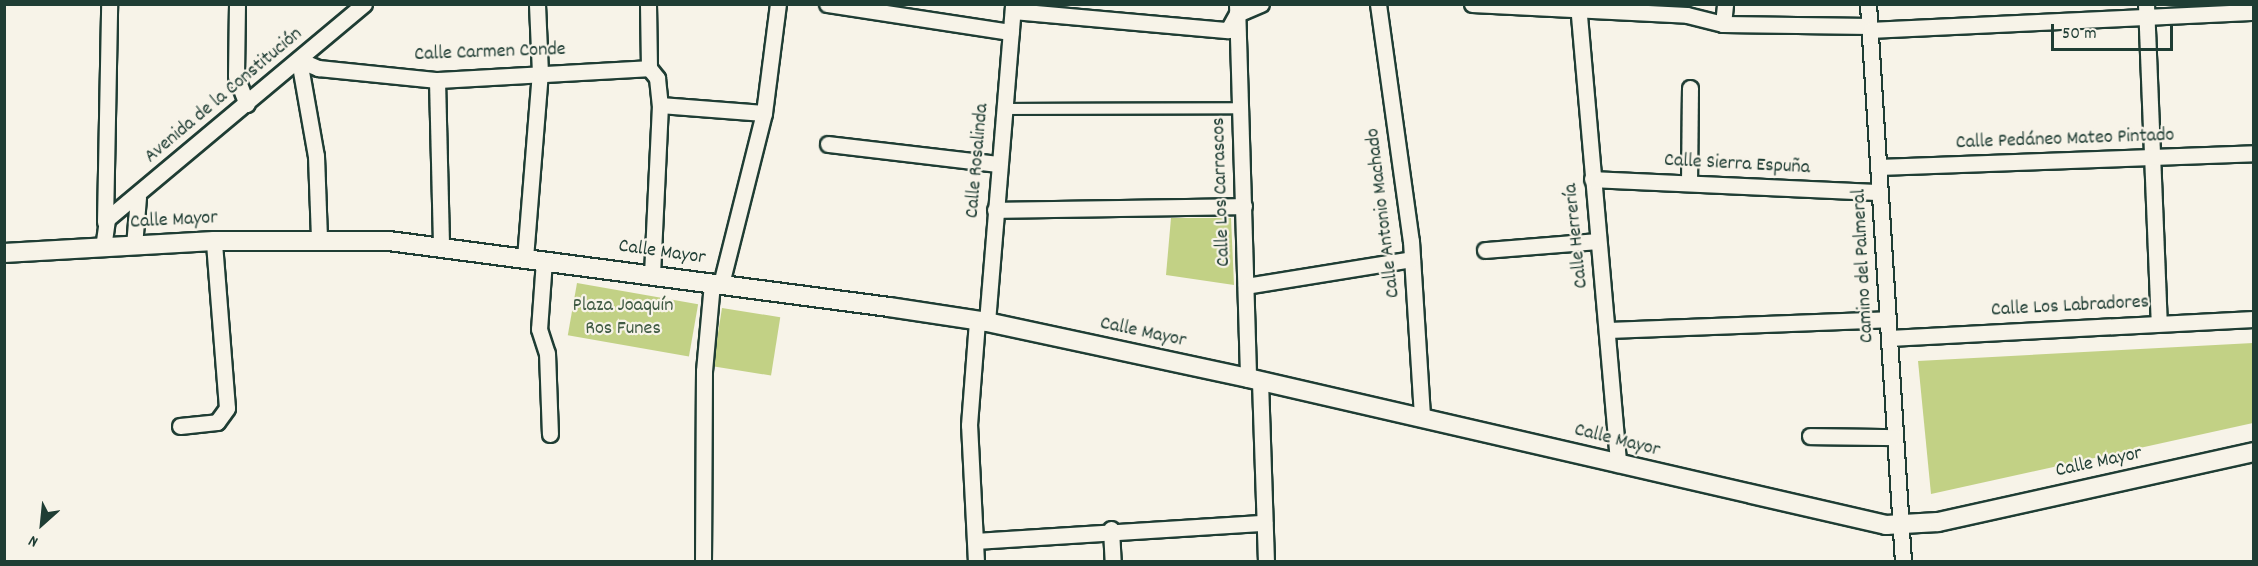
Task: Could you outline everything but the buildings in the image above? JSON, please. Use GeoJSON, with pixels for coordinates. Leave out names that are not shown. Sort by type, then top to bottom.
{"type":"FeatureCollection","features":[{"type":"Feature","properties":{"kind":"street"},"geometry":{"type":"LineString","coordinates":[[103,248],[109,219],[109,4]]}},
{"type":"Feature","properties":{"kind":"street"},"geometry":{"type":"LineString","coordinates":[[237,4],[236,76],[247,104]]}},
{"type":"Feature","properties":{"kind":"street","name":"Avenida de la Constitución"},"geometry":{"type":"LineString","coordinates":[[109,219],[138,197],[364,4]]}},
{"type":"Feature","properties":{"kind":"street"},"geometry":{"type":"LineString","coordinates":[[525,258],[540,73],[537,4]]}},
{"type":"Feature","properties":{"kind":"street"},"geometry":{"type":"LineString","coordinates":[[648,4],[649,68],[657,78],[660,105],[652,274]]}},
{"type":"Feature","properties":{"kind":"street"},"geometry":{"type":"LineString","coordinates":[[703,561],[704,371],[717,283],[764,113],[778,4]]}},
{"type":"Feature","properties":{"kind":"street"},"geometry":{"type":"LineString","coordinates":[[826,4],[1011,32]]}},
{"type":"Feature","properties":{"kind":"street"},"geometry":{"type":"LineString","coordinates":[[1013,8],[1228,30],[1237,9],[1262,4]]}},
{"type":"Feature","properties":{"kind":"street","name":"Calle Antonio Machado"},"geometry":{"type":"LineString","coordinates":[[1378,4],[1412,259],[1422,418]]}},
{"type":"Feature","properties":{"kind":"street"},"geometry":{"type":"LineString","coordinates":[[1472,4],[1578,7],[1687,15],[1723,24],[1870,28],[2147,10],[2253,12]]}},
{"type":"Feature","properties":{"kind":"street"},"geometry":{"type":"LineString","coordinates":[[1723,24],[1725,4]]}},
{"type":"Feature","properties":{"kind":"street","name":"Camino del Palmeral"},"geometry":{"type":"LineString","coordinates":[[1868,4],[1903,561]]}},
{"type":"Feature","properties":{"kind":"street","name":"Calle Herrería"},"geometry":{"type":"LineString","coordinates":[[1578,7],[1618,464]]}},
{"type":"Feature","properties":{"kind":"street","name":"Calle Rosalinda"},"geometry":{"type":"LineString","coordinates":[[976,561],[969,425],[995,210],[1013,8]]}},
{"type":"Feature","properties":{"kind":"street","name":"Calle Los Carrascos"},"geometry":{"type":"LineString","coordinates":[[1237,9],[1246,286],[1266,561]]}},
{"type":"Feature","properties":{"kind":"street"},"geometry":{"type":"LineString","coordinates":[[2147,10],[2159,323]]}},
{"type":"Feature","properties":{"kind":"street"},"geometry":{"type":"LineString","coordinates":[[299,60],[316,156],[320,239]]}},
{"type":"Feature","properties":{"kind":"street","name":"Calle Carmen Conde"},"geometry":{"type":"LineString","coordinates":[[299,60],[318,68],[437,80],[649,68]]}},
{"type":"Feature","properties":{"kind":"street"},"geometry":{"type":"LineString","coordinates":[[437,80],[441,246]]}},
{"type":"Feature","properties":{"kind":"street"},"geometry":{"type":"LineString","coordinates":[[1689,183],[1690,88]]}},
{"type":"Feature","properties":{"kind":"street"},"geometry":{"type":"LineString","coordinates":[[660,105],[764,113]]}},
{"type":"Feature","properties":{"kind":"street"},"geometry":{"type":"LineString","coordinates":[[1004,110],[1241,108]]}},
{"type":"Feature","properties":{"kind":"street"},"geometry":{"type":"LineString","coordinates":[[828,144],[999,164]]}},
{"type":"Feature","properties":{"kind":"street","name":"Calle Pedáneo Mateo Pintado"},"geometry":{"type":"LineString","coordinates":[[1879,167],[2253,153]]}},
{"type":"Feature","properties":{"kind":"street","name":"Calle Sierra Espuña"},"geometry":{"type":"LineString","coordinates":[[1592,179],[1880,192]]}},
{"type":"Feature","properties":{"kind":"street"},"geometry":{"type":"LineString","coordinates":[[134,246],[133,226],[138,197]]}},
{"type":"Feature","properties":{"kind":"street"},"geometry":{"type":"LineString","coordinates":[[995,210],[1244,206]]}},
{"type":"Feature","properties":{"kind":"street"},"geometry":{"type":"LineString","coordinates":[[109,219],[126,216],[133,226]]}},
{"type":"Feature","properties":{"kind":"street","name":"Calle Mayor"},"geometry":{"type":"LineString","coordinates":[[4,253],[320,239],[441,246],[982,321],[1422,418],[1818,514],[1900,526],[2253,452]]}},
{"type":"Feature","properties":{"kind":"street"},"geometry":{"type":"LineString","coordinates":[[1485,250],[1597,241]]}},
{"type":"Feature","properties":{"kind":"street"},"geometry":{"type":"LineString","coordinates":[[180,426],[217,422],[227,408],[214,242]]}},
{"type":"Feature","properties":{"kind":"street"},"geometry":{"type":"LineString","coordinates":[[1246,286],[1412,259]]}},
{"type":"Feature","properties":{"kind":"street"},"geometry":{"type":"LineString","coordinates":[[544,260],[539,329],[547,354],[550,434]]}},
{"type":"Feature","properties":{"kind":"street"},"geometry":{"type":"LineString","coordinates":[[1608,330],[1888,319]]}},
{"type":"Feature","properties":{"kind":"street","name":"Calle Los Labradores"},"geometry":{"type":"LineString","coordinates":[[1889,338],[2253,319]]}},
{"type":"Feature","properties":{"kind":"street"},"geometry":{"type":"LineString","coordinates":[[1810,436],[1895,437]]}},
{"type":"Feature","properties":{"kind":"street"},"geometry":{"type":"LineString","coordinates":[[975,540],[1111,529],[1264,523]]}},
{"type":"Feature","properties":{"kind":"street"},"geometry":{"type":"LineString","coordinates":[[1111,529],[1113,561]]}},
{"type":"Feature","properties":{"kind":"green space"},"geometry":{"type":"Polygon","coordinates":[[[1171,218],[1231,218],[1234,285],[1166,275],[1171,218]]]}},
{"type":"Feature","properties":{"kind":"green space","name":"Plaza Joaquín Ros Funes"},"geometry":{"type":"Polygon","coordinates":[[[577,283],[698,304],[689,357],[568,335],[577,283]]]}},
{"type":"Feature","properties":{"kind":"green space"},"geometry":{"type":"Polygon","coordinates":[[[722,308],[780,317],[771,376],[713,366],[722,308]]]}},
{"type":"Feature","properties":{"kind":"green space"},"geometry":{"type":"Polygon","coordinates":[[[2253,343],[2253,423],[1931,494],[1918,361],[2253,343]]]}}]}
